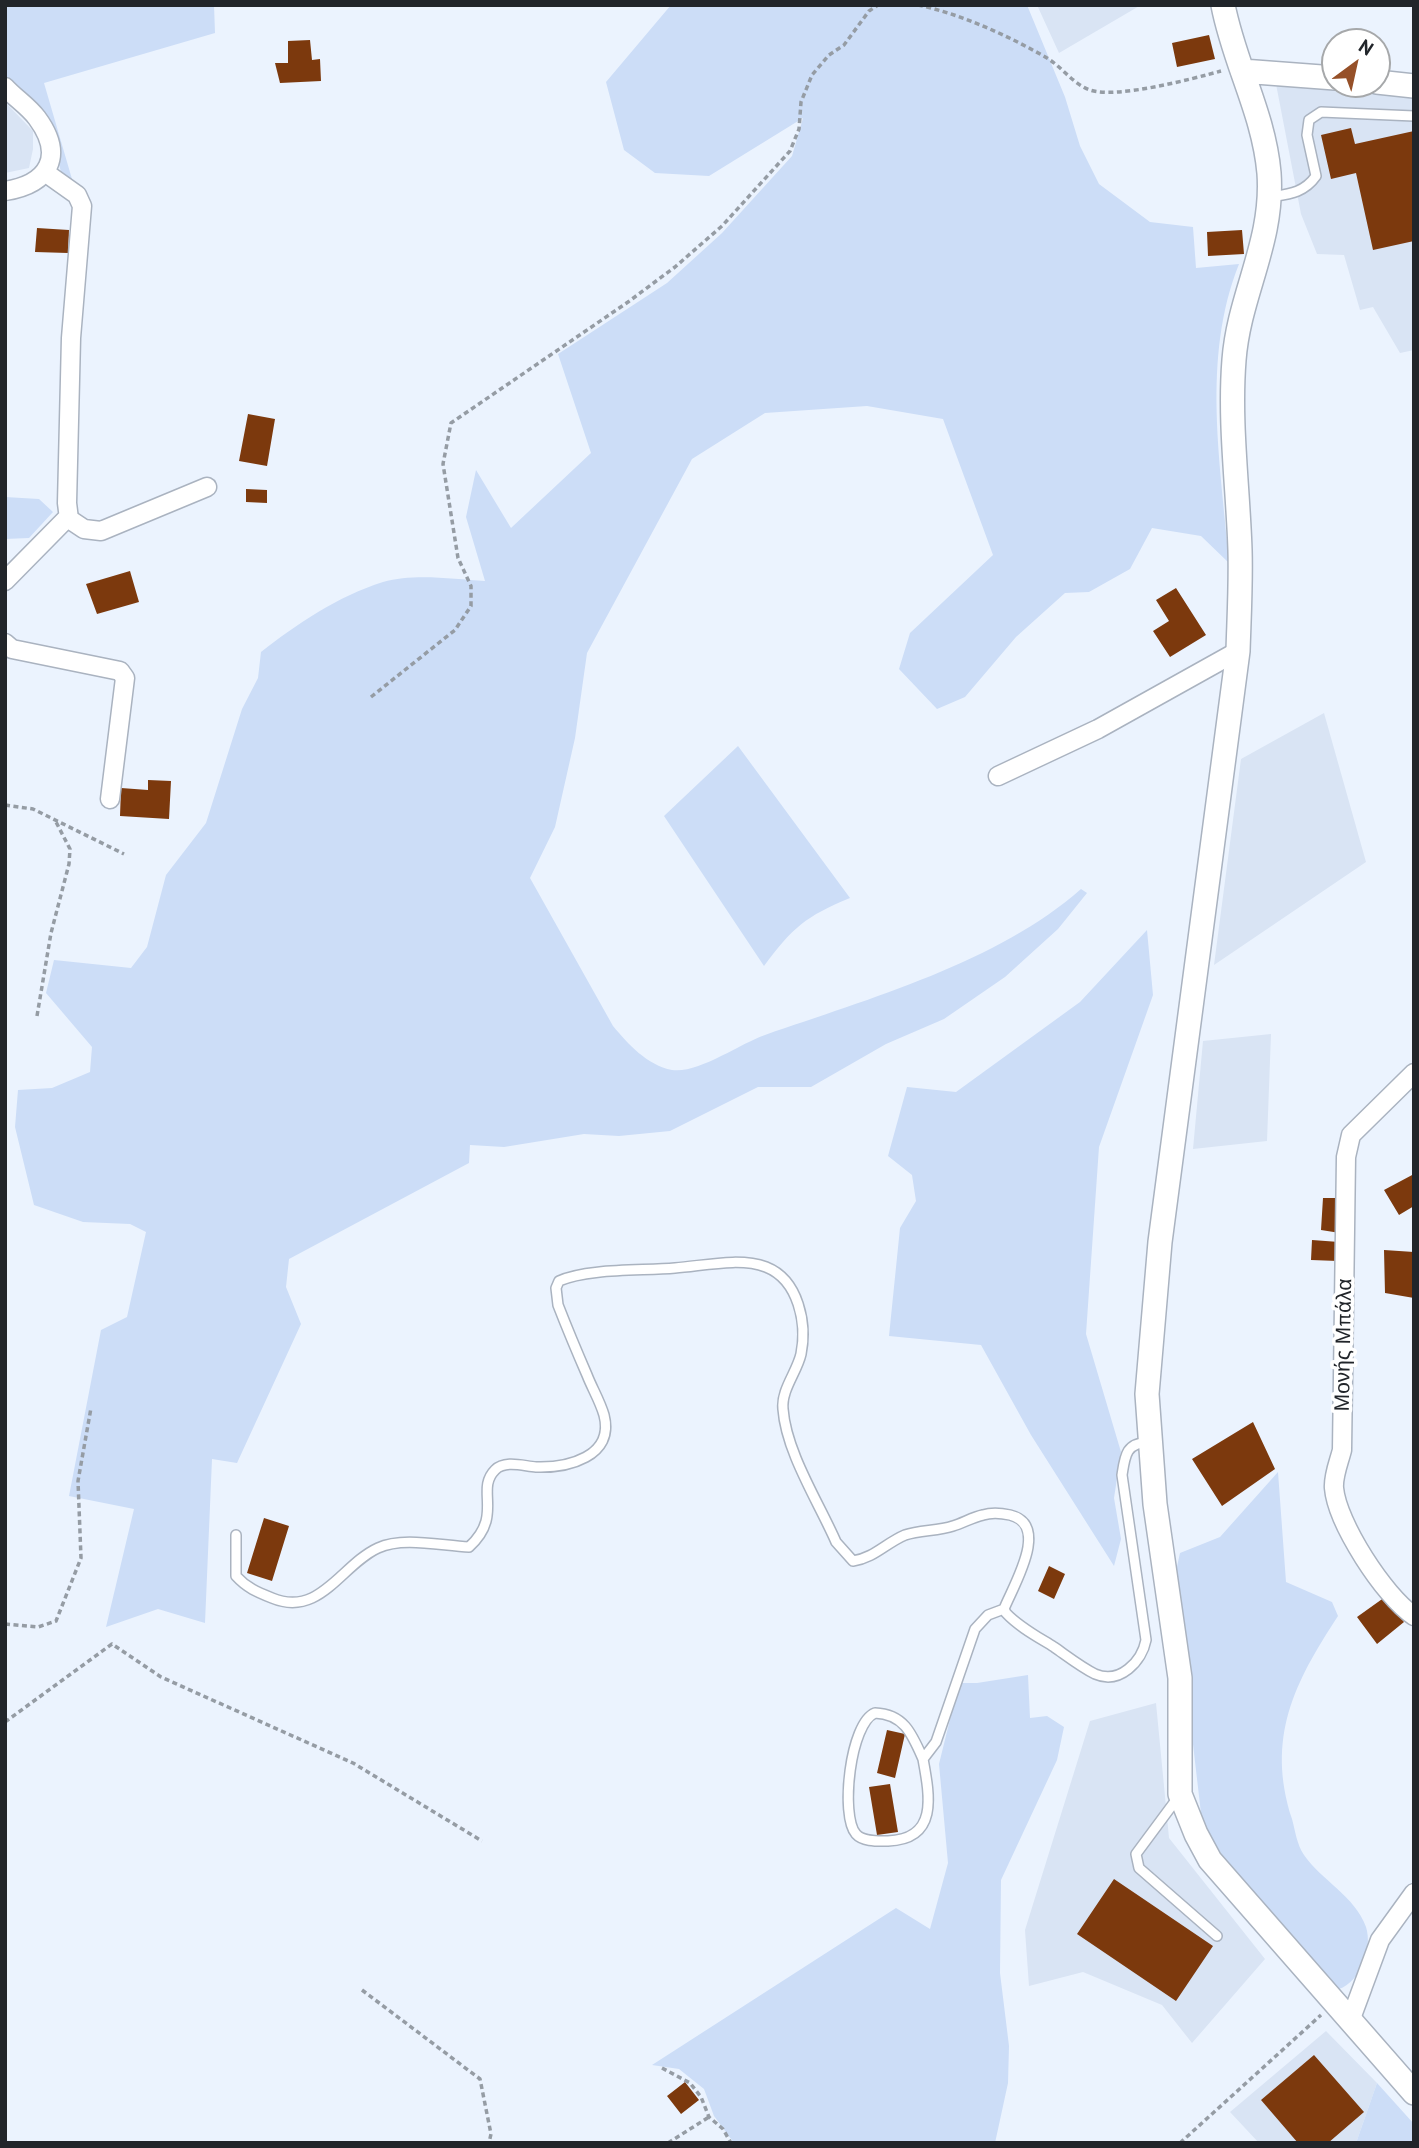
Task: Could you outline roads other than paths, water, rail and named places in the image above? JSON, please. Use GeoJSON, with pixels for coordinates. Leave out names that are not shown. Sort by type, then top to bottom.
{"type":"FeatureCollection","features":[{"type":"Feature","properties":{"kind":"street"},"geometry":{"type":"LineString","coordinates":[[1223,5],[1262,130],[1270,197],[1263,248],[1241,316],[1234,360],[1233,421],[1240,581],[1237,651],[1160,1242],[1148,1366],[1149,1442],[1180,1678],[1180,1794],[1196,1835],[1210,1860],[1414,2093]]}},
{"type":"Feature","properties":{"kind":"street"},"geometry":{"type":"LineString","coordinates":[[1242,71],[1321,77]]}},
{"type":"Feature","properties":{"kind":"street"},"geometry":{"type":"LineString","coordinates":[[1391,84],[1414,86]]}},
{"type":"Feature","properties":{"kind":"street"},"geometry":{"type":"LineString","coordinates":[[5,87],[41,124],[51,155],[46,173],[29,186],[5,191]]}},
{"type":"Feature","properties":{"kind":"street"},"geometry":{"type":"LineString","coordinates":[[46,173],[77,195],[82,206],[72,338],[69,516],[79,527],[101,531],[207,487]]}},
{"type":"Feature","properties":{"kind":"street"},"geometry":{"type":"LineString","coordinates":[[5,581],[69,516]]}},
{"type":"Feature","properties":{"kind":"street"},"geometry":{"type":"LineString","coordinates":[[5,643],[12,649],[120,671],[125,678],[110,799]]}},
{"type":"Feature","properties":{"kind":"street"},"geometry":{"type":"LineString","coordinates":[[998,776],[1098,729],[1237,651]]}},
{"type":"Feature","properties":{"kind":"street","name":"Μονής Μπάλα"},"geometry":{"type":"LineString","coordinates":[[1414,1073],[1352,1135],[1346,1157],[1342,1450],[1334,1485],[1346,1531],[1390,1592],[1414,1616]]}},
{"type":"Feature","properties":{"kind":"street"},"geometry":{"type":"LineString","coordinates":[[1350,2021],[1380,1940],[1414,1893]]}},
{"type":"Feature","properties":{"kind":"lane"},"geometry":{"type":"LineString","coordinates":[[1270,197],[1294,194],[1308,187],[1316,176],[1307,135],[1309,120],[1321,112],[1414,116]]}},
{"type":"Feature","properties":{"kind":"lane"},"geometry":{"type":"LineString","coordinates":[[236,1535],[236,1576],[247,1588],[280,1602],[299,1604],[317,1597],[376,1548],[396,1542],[469,1547],[486,1527],[489,1517],[487,1482],[495,1470],[506,1464],[557,1467],[579,1462],[596,1450],[604,1436],[604,1416],[558,1305],[556,1288],[559,1281],[589,1275],[734,1263],[766,1268],[783,1281],[800,1303],[803,1334],[800,1356],[782,1407],[788,1437],[836,1542],[845,1555],[853,1562],[864,1560],[908,1534],[952,1527],[982,1515],[996,1513],[1016,1516],[1026,1525],[1029,1541],[1020,1574],[1004,1609],[988,1615],[975,1629],[936,1742],[923,1759],[927,1794],[922,1830],[908,1838],[884,1841],[862,1839],[856,1834],[851,1816],[852,1757],[856,1734],[864,1720],[875,1713],[895,1716],[907,1728],[923,1759]]}},
{"type":"Feature","properties":{"kind":"lane"},"geometry":{"type":"LineString","coordinates":[[1004,1609],[1013,1620],[1096,1674],[1116,1675],[1137,1663],[1144,1650],[1147,1631],[1122,1475],[1127,1449],[1149,1442]]}},
{"type":"Feature","properties":{"kind":"lane"},"geometry":{"type":"LineString","coordinates":[[1180,1794],[1136,1854],[1139,1868],[1217,1936]]}}]}
